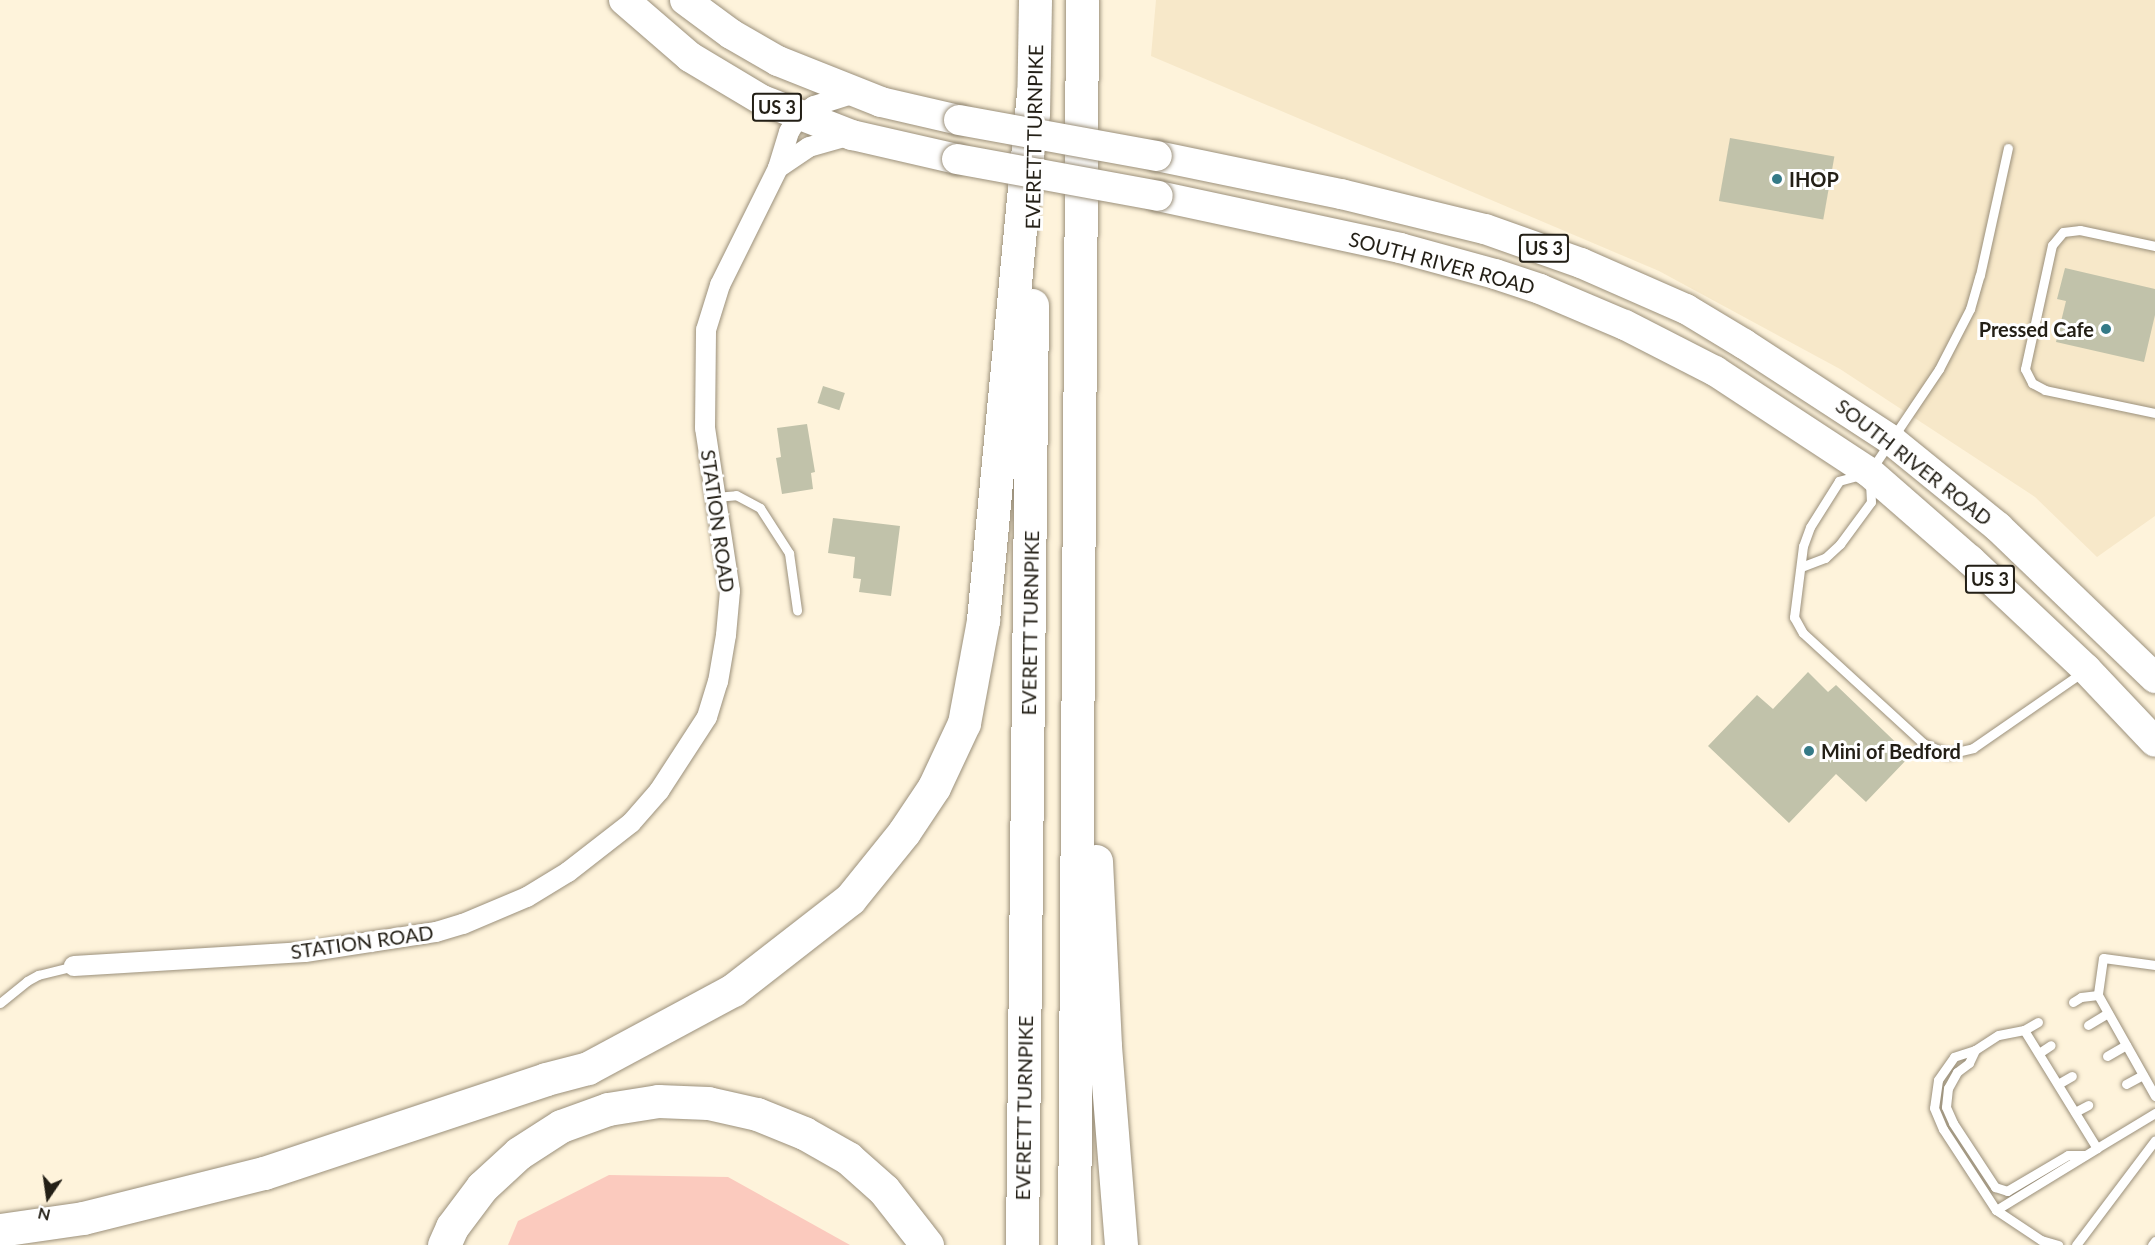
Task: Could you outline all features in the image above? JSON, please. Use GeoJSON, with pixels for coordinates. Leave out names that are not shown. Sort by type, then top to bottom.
{"type":"FeatureCollection","features":[{"type":"Feature","properties":{"kind":"highway","name":"EVERETT TURNPIKE"},"geometry":{"type":"LineString","coordinates":[[1022,1245],[1030,654],[1035,0]]}},
{"type":"Feature","properties":{"kind":"highway"},"geometry":{"type":"LineString","coordinates":[[1074,1245],[1082,0]]}},
{"type":"Feature","properties":{"kind":"highway"},"geometry":{"type":"LineString","coordinates":[[0,1230],[83,1218],[264,1173],[546,1079],[588,1068],[733,990],[850,899],[904,832],[922,805],[938,778],[964,723],[983,620],[1033,93]]}},
{"type":"Feature","properties":{"kind":"highway"},"geometry":{"type":"LineString","coordinates":[[1079,512],[1105,1046],[1121,1245]]}},
{"type":"Feature","properties":{"kind":"highway"},"geometry":{"type":"LineString","coordinates":[[444,1245],[452,1227],[482,1187],[532,1143],[561,1126],[608,1109],[658,1101],[708,1103],[757,1114],[804,1133],[848,1158],[884,1190],[927,1245]]}},
{"type":"Feature","properties":{"kind":"main road","name":"SOUTH RIVER ROAD"},"geometry":{"type":"LineString","coordinates":[[624,0],[659,33],[698,63],[762,100],[852,135],[957,159],[1158,196],[1400,248],[1540,289],[1625,325],[1715,372],[1869,472],[1970,560],[2086,669],[2155,741]]}},
{"type":"Feature","properties":{"kind":"main road","name":"US 3"},"geometry":{"type":"LineString","coordinates":[[686,0],[731,34],[778,61],[855,93]]}},
{"type":"Feature","properties":{"kind":"main road","name":"SOUTH RIVER ROAD"},"geometry":{"type":"LineString","coordinates":[[855,93],[959,120],[1157,156],[1421,212],[1485,229],[1572,259],[1686,309],[1891,440],[1998,527],[2155,678]]}},
{"type":"Feature","properties":{"kind":"street"},"geometry":{"type":"LineString","coordinates":[[799,116],[814,106],[855,93]]}},
{"type":"Feature","properties":{"kind":"street","name":"STATION ROAD"},"geometry":{"type":"LineString","coordinates":[[74,966],[305,952],[412,938],[463,924],[526,897],[601,848],[631,823],[659,790],[707,717],[718,682],[730,591],[705,428],[706,330],[720,285],[778,168],[789,132],[799,116]]}},
{"type":"Feature","properties":{"kind":"street"},"geometry":{"type":"LineString","coordinates":[[778,168],[808,147],[852,135]]}},
{"type":"Feature","properties":{"kind":"lane"},"geometry":{"type":"LineString","coordinates":[[1802,567],[1826,558],[1840,544],[1871,502],[1869,472],[1939,369],[1970,309],[1980,275],[2008,148]]}},
{"type":"Feature","properties":{"kind":"lane"},"geometry":{"type":"LineString","coordinates":[[2155,246],[2080,230],[2063,232],[2052,245],[2025,369],[2032,383],[2045,390],[2155,413]]}},
{"type":"Feature","properties":{"kind":"lane"},"geometry":{"type":"LineString","coordinates":[[1869,472],[1839,481],[1810,527],[1803,546],[1794,617],[1803,633],[1923,743],[1948,754],[1973,748],[2086,669]]}},
{"type":"Feature","properties":{"kind":"lane"},"geometry":{"type":"LineString","coordinates":[[715,496],[736,495],[760,508],[789,553],[797,610]]}},
{"type":"Feature","properties":{"kind":"lane"},"geometry":{"type":"LineString","coordinates":[[2155,965],[2103,958],[2098,995],[2155,1096]]}},
{"type":"Feature","properties":{"kind":"lane"},"geometry":{"type":"LineString","coordinates":[[0,1003],[38,975],[74,966]]}},
{"type":"Feature","properties":{"kind":"lane"},"geometry":{"type":"LineString","coordinates":[[2073,1002],[2081,997],[2098,995]]}},
{"type":"Feature","properties":{"kind":"lane"},"geometry":{"type":"LineString","coordinates":[[2088,1024],[2108,1013]]}},
{"type":"Feature","properties":{"kind":"lane"},"geometry":{"type":"LineString","coordinates":[[2038,1022],[2024,1030],[1998,1035],[1975,1050],[1954,1057],[1938,1080],[1934,1108],[1943,1129],[1996,1210],[2041,1240],[2058,1245]]}},
{"type":"Feature","properties":{"kind":"lane"},"geometry":{"type":"LineString","coordinates":[[2024,1030],[2097,1148]]}},
{"type":"Feature","properties":{"kind":"lane"},"geometry":{"type":"LineString","coordinates":[[2039,1053],[2051,1045]]}},
{"type":"Feature","properties":{"kind":"lane"},"geometry":{"type":"LineString","coordinates":[[2107,1056],[2126,1045]]}},
{"type":"Feature","properties":{"kind":"lane"},"geometry":{"type":"LineString","coordinates":[[1975,1050],[1969,1064],[1957,1072],[1948,1088],[1946,1107],[1953,1123],[1995,1187],[2007,1191],[2068,1155],[2086,1155]]}},
{"type":"Feature","properties":{"kind":"lane"},"geometry":{"type":"LineString","coordinates":[[2126,1084],[2143,1075]]}},
{"type":"Feature","properties":{"kind":"lane"},"geometry":{"type":"LineString","coordinates":[[2058,1084],[2072,1076]]}},
{"type":"Feature","properties":{"kind":"lane"},"geometry":{"type":"LineString","coordinates":[[2075,1112],[2088,1105]]}},
{"type":"Feature","properties":{"kind":"lane"},"geometry":{"type":"LineString","coordinates":[[1996,1210],[2155,1113]]}},
{"type":"Feature","properties":{"kind":"lane"},"geometry":{"type":"LineString","coordinates":[[2076,1245],[2155,1140]]}},
{"type":"Feature","properties":{"kind":"lane"},"geometry":{"type":"LineString","coordinates":[[2152,1245],[2155,1241]]}},
{"type":"Feature","properties":{"kind":"shaded area"},"geometry":{"type":"Polygon","coordinates":[[[1156,0],[2155,0],[2155,516],[2097,557],[2035,497],[1840,369],[1659,271],[1151,56],[1156,0]]]}},
{"type":"Feature","properties":{"kind":"shaded area"},"geometry":{"type":"Polygon","coordinates":[[[609,1175],[728,1177],[850,1245],[508,1245],[518,1221],[609,1175]]]}},
{"type":"Feature","properties":{"kind":"building","name":"IHOP"},"geometry":{"type":"Polygon","coordinates":[[[1730,138],[1834,156],[1823,219],[1719,201],[1730,138]]]}},
{"type":"Feature","properties":{"kind":"building","name":"Pressed Cafe"},"geometry":{"type":"Polygon","coordinates":[[[2065,268],[2155,289],[2155,315],[2144,362],[2056,342],[2066,301],[2057,299],[2065,268]]]}},
{"type":"Feature","properties":{"kind":"building"},"geometry":{"type":"Polygon","coordinates":[[[823,386],[845,393],[839,410],[817,403],[823,386]]]}},
{"type":"Feature","properties":{"kind":"building"},"geometry":{"type":"Polygon","coordinates":[[[807,424],[815,472],[811,473],[813,489],[782,494],[776,458],[781,457],[777,428],[807,424]]]}},
{"type":"Feature","properties":{"kind":"building"},"geometry":{"type":"Polygon","coordinates":[[[833,518],[900,526],[891,596],[859,592],[861,579],[853,578],[855,557],[828,553],[833,518]]]}},
{"type":"Feature","properties":{"kind":"building","name":"Mini of Bedford"},"geometry":{"type":"Polygon","coordinates":[[[1808,672],[1828,692],[1836,685],[1910,756],[1866,802],[1836,774],[1789,823],[1708,746],[1757,695],[1773,709],[1808,672]]]}},
{"type":"Feature","properties":{"kind":"place","name":"IHOP"},"geometry":{"type":"Point","coordinates":[1777,179]}},
{"type":"Feature","properties":{"kind":"place","name":"Pressed Cafe"},"geometry":{"type":"Point","coordinates":[2106,329]}},
{"type":"Feature","properties":{"kind":"place","name":"Mini of Bedford"},"geometry":{"type":"Point","coordinates":[1809,751]}}]}
